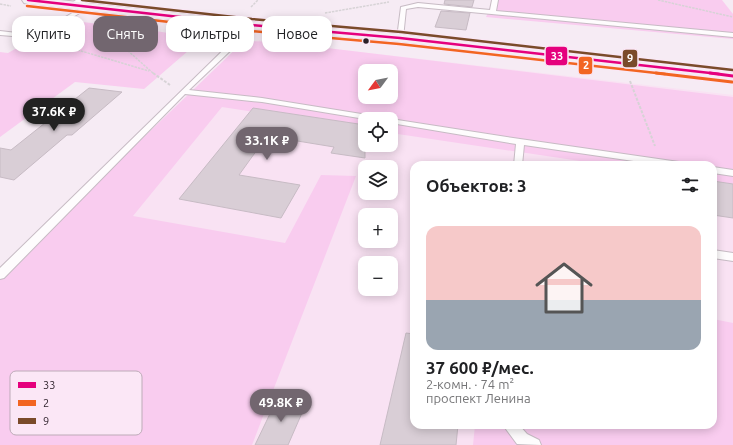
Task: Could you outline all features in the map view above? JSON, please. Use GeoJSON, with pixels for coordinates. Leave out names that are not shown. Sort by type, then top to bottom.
{"type":"FeatureCollection","features":[{"type":"Feature","properties":{"kind":"street"},"geometry":{"type":"LineString","coordinates":[[28,0],[82,4],[179,16]]}},
{"type":"Feature","properties":{"kind":"street"},"geometry":{"type":"LineString","coordinates":[[254,25],[400,38],[733,76]]}},
{"type":"Feature","properties":{"kind":"lane"},"geometry":{"type":"LineString","coordinates":[[493,11],[495,0]]}},
{"type":"Feature","properties":{"kind":"lane"},"geometry":{"type":"LineString","coordinates":[[65,16],[82,4]]}},
{"type":"Feature","properties":{"kind":"lane"},"geometry":{"type":"LineString","coordinates":[[400,38],[403,8],[411,6],[493,11],[501,14],[733,35]]}},
{"type":"Feature","properties":{"kind":"lane"},"geometry":{"type":"LineString","coordinates":[[0,33],[12,34]]}},
{"type":"Feature","properties":{"kind":"lane"},"geometry":{"type":"LineString","coordinates":[[0,275],[183,92],[226,52]]}},
{"type":"Feature","properties":{"kind":"lane"},"geometry":{"type":"LineString","coordinates":[[183,92],[262,100],[358,115]]}},
{"type":"Feature","properties":{"kind":"lane"},"geometry":{"type":"LineString","coordinates":[[398,122],[520,142],[654,161]]}},
{"type":"Feature","properties":{"kind":"lane"},"geometry":{"type":"LineString","coordinates":[[518,161],[520,142]]}},
{"type":"Feature","properties":{"kind":"lane"},"geometry":{"type":"LineString","coordinates":[[717,171],[733,173]]}},
{"type":"Feature","properties":{"kind":"lane"},"geometry":{"type":"LineString","coordinates":[[717,255],[733,257]]}},
{"type":"Feature","properties":{"kind":"lane"},"geometry":{"type":"LineString","coordinates":[[513,429],[522,439],[534,445]]}},
{"type":"Feature","properties":{"kind":"path"},"geometry":{"type":"LineString","coordinates":[[658,0],[733,17]]}},
{"type":"Feature","properties":{"kind":"path"},"geometry":{"type":"LineString","coordinates":[[84,52],[151,72]]}},
{"type":"Feature","properties":{"kind":"path"},"geometry":{"type":"LineString","coordinates":[[128,52],[151,72],[183,92]]}},
{"type":"Feature","properties":{"kind":"path"},"geometry":{"type":"LineString","coordinates":[[629,77],[661,161]]}},
{"type":"Feature","properties":{"kind":"shaded area"},"geometry":{"type":"Polygon","coordinates":[[[494,0],[722,0],[733,14],[733,39],[486,17],[494,0]]]}},
{"type":"Feature","properties":{"kind":"shaded area"},"geometry":{"type":"Polygon","coordinates":[[[85,22],[93,23],[93,52],[158,52],[158,31],[166,33],[166,52],[187,52],[144,89],[75,82],[0,137],[0,52],[8,53],[12,51],[12,52],[85,52],[85,22]]]}},
{"type":"Feature","properties":{"kind":"shaded area"},"geometry":{"type":"Polygon","coordinates":[[[257,40],[262,41],[262,52],[332,52],[332,49],[733,95],[733,445],[0,445],[0,311],[246,52],[254,52],[254,43],[257,40]]]}},
{"type":"Feature","properties":{"kind":"shaded area"},"geometry":{"type":"Polygon","coordinates":[[[254,41],[262,42],[262,52],[332,52],[332,49],[733,97],[733,184],[717,182],[717,161],[580,161],[398,134],[398,112],[358,112],[358,128],[222,107],[133,216],[285,243],[321,175],[356,176],[252,445],[0,445],[0,275],[233,52],[254,52],[254,41]]]}},
{"type":"Feature","properties":{"kind":"shaded area"},"geometry":{"type":"Polygon","coordinates":[[[717,320],[733,323],[733,445],[473,445],[475,429],[717,429],[717,320]]]}},
{"type":"Feature","properties":{"kind":"building"},"geometry":{"type":"Polygon","coordinates":[[[445,0],[474,0],[472,7],[444,4],[445,0]]]}},
{"type":"Feature","properties":{"kind":"building"},"geometry":{"type":"Polygon","coordinates":[[[441,11],[470,13],[466,30],[435,27],[441,11]]]}},
{"type":"Feature","properties":{"kind":"building"},"geometry":{"type":"Polygon","coordinates":[[[89,88],[122,92],[72,135],[67,135],[14,180],[0,177],[0,148],[11,150],[89,88]]]}},
{"type":"Feature","properties":{"kind":"building"},"geometry":{"type":"Polygon","coordinates":[[[253,108],[358,124],[358,152],[365,152],[365,158],[331,153],[334,147],[267,136],[239,175],[300,185],[281,218],[179,199],[253,108]]]}},
{"type":"Feature","properties":{"kind":"building"},"geometry":{"type":"Polygon","coordinates":[[[717,182],[733,184],[733,218],[717,216],[717,182]]]}},
{"type":"Feature","properties":{"kind":"building"},"geometry":{"type":"Polygon","coordinates":[[[406,333],[410,334],[410,429],[458,429],[456,445],[380,445],[406,333]]]}},
{"type":"Feature","properties":{"kind":"building"},"geometry":{"type":"Polygon","coordinates":[[[278,397],[305,406],[288,445],[255,445],[278,397]]]}},
{"type":"Feature","properties":{"kind":"transit line","name":"33"},"geometry":{"type":"LineString","coordinates":[[28,0],[251,25],[400,38],[733,76]]}},
{"type":"Feature","properties":{"kind":"transit line","name":"9"},"geometry":{"type":"LineString","coordinates":[[82,0],[252,19],[401,32],[733,70]]}},
{"type":"Feature","properties":{"kind":"transit line","name":"2"},"geometry":{"type":"LineString","coordinates":[[27,6],[250,31],[399,44],[732,82]]}}]}
